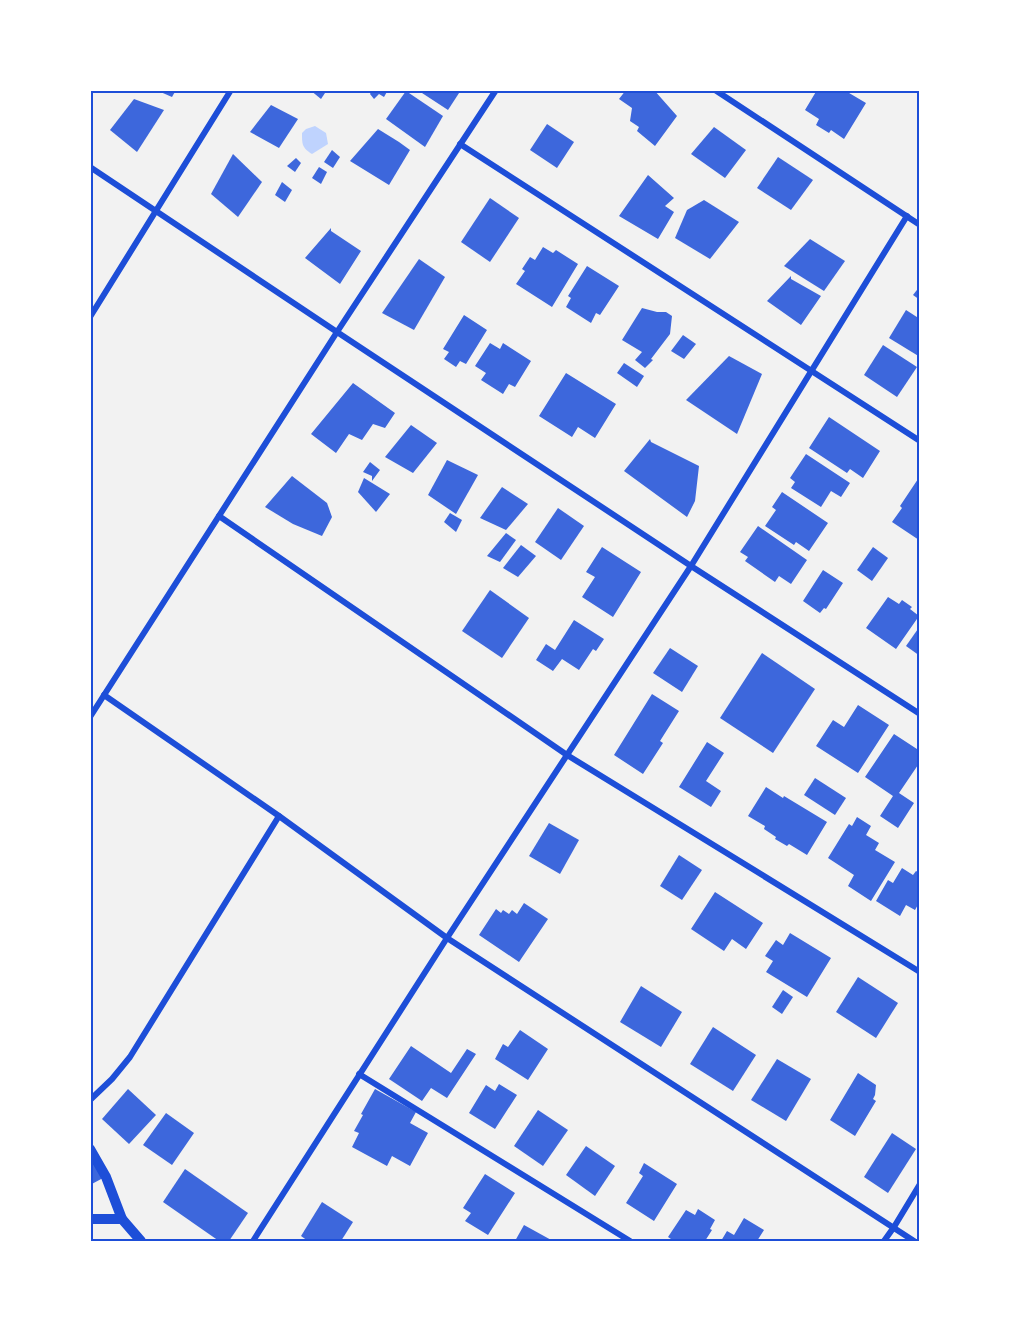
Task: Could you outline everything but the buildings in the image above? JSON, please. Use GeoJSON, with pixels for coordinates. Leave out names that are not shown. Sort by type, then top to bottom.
{"type":"FeatureCollection","features":[{"type":"Feature","properties":{"kind":"street"},"geometry":{"type":"LineString","coordinates":[[90,317],[231,90]]}},
{"type":"Feature","properties":{"kind":"street"},"geometry":{"type":"LineString","coordinates":[[90,717],[337,332],[496,90]]}},
{"type":"Feature","properties":{"kind":"street"},"geometry":{"type":"LineString","coordinates":[[715,90],[920,225]]}},
{"type":"Feature","properties":{"kind":"street"},"geometry":{"type":"LineString","coordinates":[[460,144],[920,441]]}},
{"type":"Feature","properties":{"kind":"street"},"geometry":{"type":"LineString","coordinates":[[90,167],[691,566],[920,714]]}},
{"type":"Feature","properties":{"kind":"street"},"geometry":{"type":"LineString","coordinates":[[253,1241],[447,938],[691,566],[907,216]]}},
{"type":"Feature","properties":{"kind":"street"},"geometry":{"type":"LineString","coordinates":[[219,516],[567,755],[920,972]]}},
{"type":"Feature","properties":{"kind":"street"},"geometry":{"type":"LineString","coordinates":[[104,695],[279,816],[447,938],[914,1241]]}},
{"type":"Feature","properties":{"kind":"street"},"geometry":{"type":"LineString","coordinates":[[90,1100],[112,1079],[130,1057],[279,816]]}},
{"type":"Feature","properties":{"kind":"street"},"geometry":{"type":"LineString","coordinates":[[359,1074],[630,1241]]}},
{"type":"Feature","properties":{"kind":"street"},"geometry":{"type":"LineString","coordinates":[[90,1149],[106,1177],[122,1219],[141,1241]]}},
{"type":"Feature","properties":{"kind":"street"},"geometry":{"type":"LineString","coordinates":[[884,1241],[920,1184]]}},
{"type":"Feature","properties":{"kind":"street"},"geometry":{"type":"LineString","coordinates":[[90,1219],[122,1219]]}},
{"type":"Feature","properties":{"kind":"water"},"geometry":{"type":"Polygon","coordinates":[[[315,126],[326,133],[328,144],[312,154],[303,145],[302,133],[315,126]]]}}]}
